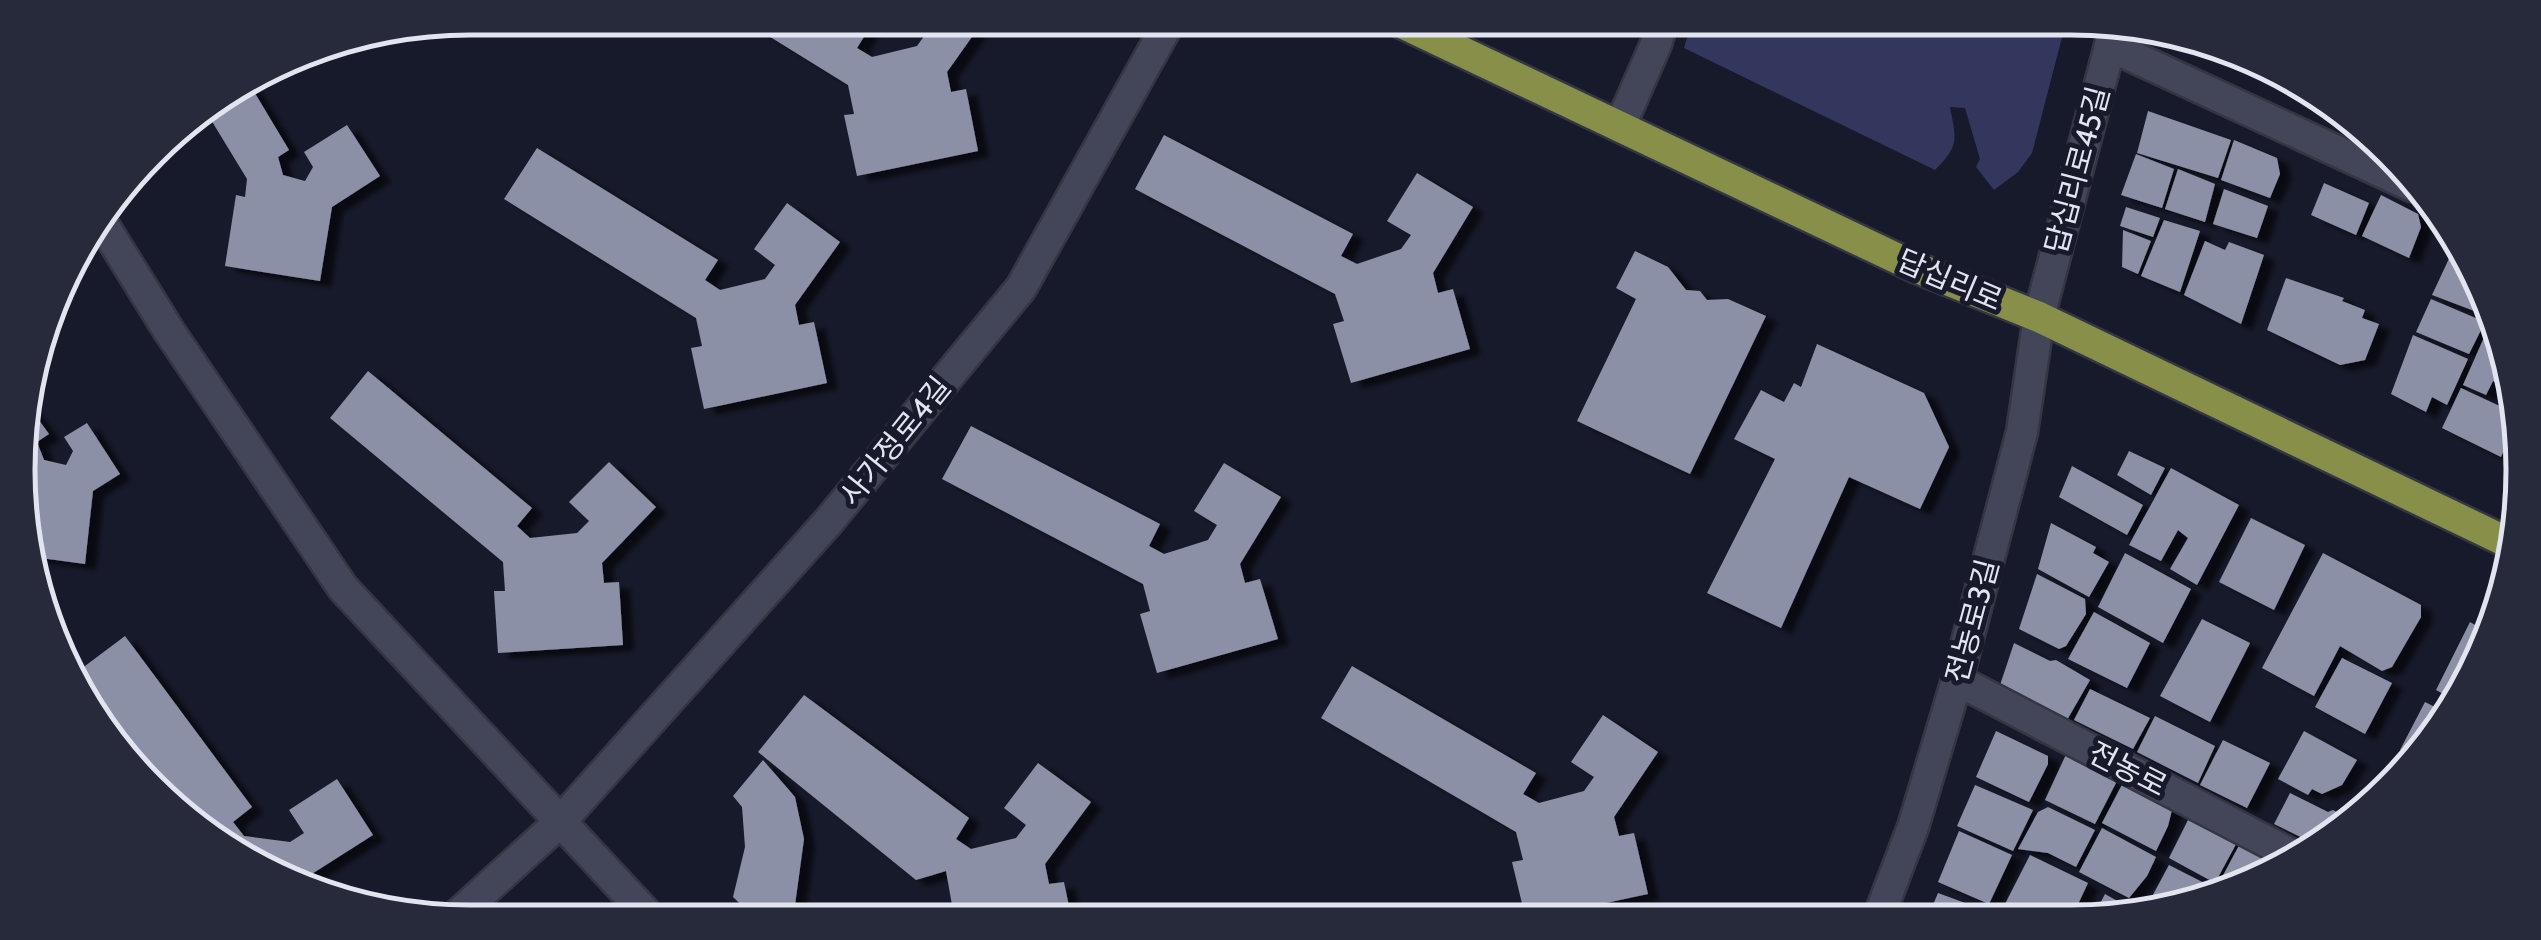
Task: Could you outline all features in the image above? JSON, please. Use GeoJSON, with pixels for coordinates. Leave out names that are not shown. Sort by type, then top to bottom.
{"type":"FeatureCollection","features":[{"type":"Feature","properties":{"kind":"main road","name":"답십리로"},"geometry":{"type":"LineString","coordinates":[[1425,35],[1915,267],[2038,317],[2500,539]]}},
{"type":"Feature","properties":{"kind":"street","name":"사가정로4길"},"geometry":{"type":"LineString","coordinates":[[469,905],[560,822],[829,522],[1021,288],[1162,35]]}},
{"type":"Feature","properties":{"kind":"street"},"geometry":{"type":"LineString","coordinates":[[1620,126],[1659,35]]}},
{"type":"Feature","properties":{"kind":"street","name":"답십리로45길"},"geometry":{"type":"LineString","coordinates":[[2038,317],[2112,37]]}},
{"type":"Feature","properties":{"kind":"street"},"geometry":{"type":"LineString","coordinates":[[2119,38],[2391,176]]}},
{"type":"Feature","properties":{"kind":"street"},"geometry":{"type":"LineString","coordinates":[[107,230],[169,331],[343,588],[638,905]]}},
{"type":"Feature","properties":{"kind":"street","name":"전농로3길"},"geometry":{"type":"LineString","coordinates":[[1883,905],[1913,827],[1957,680],[2022,432],[2038,317]]}},
{"type":"Feature","properties":{"kind":"street","name":"전농로"},"geometry":{"type":"LineString","coordinates":[[1957,680],[2282,850]]}},
{"type":"Feature","properties":{"kind":"shaded area"},"geometry":{"type":"Polygon","coordinates":[[[1688,35],[2063,35],[2032,153],[2018,172],[1994,190],[1976,167],[1980,159],[1965,108],[1950,107],[1954,141],[1935,170],[1684,48],[1688,35]]]}},
{"type":"Feature","properties":{"kind":"building"},"geometry":{"type":"Polygon","coordinates":[[[767,35],[865,35],[857,48],[872,57],[917,46],[925,35],[973,35],[947,72],[951,92],[966,89],[978,151],[857,176],[844,115],[854,114],[848,85],[767,35]]]}},
{"type":"Feature","properties":{"kind":"building"},"geometry":{"type":"Polygon","coordinates":[[[254,92],[289,150],[278,157],[283,175],[305,181],[313,167],[304,152],[347,125],[380,176],[332,207],[320,281],[225,266],[236,195],[245,197],[247,179],[211,120],[254,92]]]}},
{"type":"Feature","properties":{"kind":"building"},"geometry":{"type":"Polygon","coordinates":[[[2148,111],[2231,140],[2218,178],[2137,153],[2148,111]]]}},
{"type":"Feature","properties":{"kind":"building"},"geometry":{"type":"Polygon","coordinates":[[[1164,135],[1353,234],[1341,256],[1357,264],[1401,249],[1411,235],[1387,221],[1417,173],[1473,207],[1433,273],[1438,293],[1453,289],[1470,349],[1351,383],[1333,324],[1344,321],[1335,294],[1135,189],[1164,135]]]}},
{"type":"Feature","properties":{"kind":"building"},"geometry":{"type":"Polygon","coordinates":[[[2234,140],[2277,158],[2280,174],[2270,198],[2221,180],[2234,140]]]}},
{"type":"Feature","properties":{"kind":"building"},"geometry":{"type":"Polygon","coordinates":[[[537,148],[718,260],[705,280],[720,290],[765,279],[775,265],[754,249],[787,203],[840,242],[795,305],[799,325],[814,322],[827,383],[704,409],[691,348],[702,346],[696,318],[504,199],[537,148]]]}},
{"type":"Feature","properties":{"kind":"building"},"geometry":{"type":"Polygon","coordinates":[[[2136,154],[2174,169],[2162,208],[2121,195],[2136,154]]]}},
{"type":"Feature","properties":{"kind":"building"},"geometry":{"type":"Polygon","coordinates":[[[2178,169],[2215,184],[2205,222],[2165,209],[2178,169]]]}},
{"type":"Feature","properties":{"kind":"building"},"geometry":{"type":"Polygon","coordinates":[[[2324,183],[2369,203],[2356,235],[2311,215],[2324,183]]]}},
{"type":"Feature","properties":{"kind":"building"},"geometry":{"type":"Polygon","coordinates":[[[2224,189],[2268,206],[2257,238],[2213,224],[2224,189]]]}},
{"type":"Feature","properties":{"kind":"building"},"geometry":{"type":"Polygon","coordinates":[[[2381,195],[2418,214],[2421,227],[2409,258],[2362,236],[2381,195]]]}},
{"type":"Feature","properties":{"kind":"building"},"geometry":{"type":"Polygon","coordinates":[[[2126,207],[2160,218],[2153,237],[2120,226],[2126,207]]]}},
{"type":"Feature","properties":{"kind":"building"},"geometry":{"type":"Polygon","coordinates":[[[2164,220],[2200,231],[2180,292],[2141,276],[2164,220]]]}},
{"type":"Feature","properties":{"kind":"building"},"geometry":{"type":"Polygon","coordinates":[[[2123,230],[2151,241],[2138,274],[2122,267],[2123,230]]]}},
{"type":"Feature","properties":{"kind":"building"},"geometry":{"type":"Polygon","coordinates":[[[2205,241],[2225,250],[2229,242],[2264,255],[2241,324],[2184,295],[2205,241]]]}},
{"type":"Feature","properties":{"kind":"building"},"geometry":{"type":"Polygon","coordinates":[[[1635,251],[1668,267],[1686,290],[1700,291],[1707,300],[1728,299],[1766,316],[1690,474],[1577,421],[1636,299],[1616,288],[1635,251]]]}},
{"type":"Feature","properties":{"kind":"building"},"geometry":{"type":"Polygon","coordinates":[[[2450,257],[2476,312],[2432,295],[2450,257]]]}},
{"type":"Feature","properties":{"kind":"building"},"geometry":{"type":"Polygon","coordinates":[[[2286,278],[2344,298],[2342,301],[2365,310],[2362,318],[2379,324],[2365,360],[2340,365],[2267,330],[2286,278]]]}},
{"type":"Feature","properties":{"kind":"building"},"geometry":{"type":"Polygon","coordinates":[[[2431,299],[2479,319],[2482,328],[2469,354],[2416,332],[2431,299]]]}},
{"type":"Feature","properties":{"kind":"building"},"geometry":{"type":"Polygon","coordinates":[[[2413,335],[2468,359],[2447,405],[2432,397],[2426,412],[2391,394],[2413,335]]]}},
{"type":"Feature","properties":{"kind":"building"},"geometry":{"type":"Polygon","coordinates":[[[2485,336],[2498,383],[2493,381],[2486,395],[2463,385],[2485,336]]]}},
{"type":"Feature","properties":{"kind":"building"},"geometry":{"type":"Polygon","coordinates":[[[1817,344],[1924,393],[1949,447],[1920,509],[1849,477],[1781,628],[1707,593],[1775,459],[1734,439],[1761,390],[1784,402],[1794,383],[1801,387],[1817,344]]]}},
{"type":"Feature","properties":{"kind":"building"},"geometry":{"type":"Polygon","coordinates":[[[368,371],[532,508],[517,526],[530,538],[577,533],[589,521],[569,502],[609,462],[656,507],[602,563],[604,583],[619,582],[623,645],[498,653],[494,591],[505,591],[503,562],[330,418],[368,371]]]}},
{"type":"Feature","properties":{"kind":"building"},"geometry":{"type":"Polygon","coordinates":[[[2461,388],[2501,407],[2505,447],[2501,457],[2442,428],[2461,388]]]}},
{"type":"Feature","properties":{"kind":"building"},"geometry":{"type":"Polygon","coordinates":[[[38,419],[49,434],[37,442],[44,460],[66,465],[73,451],[64,437],[87,423],[120,474],[93,491],[85,564],[44,558],[36,498],[35,470],[38,419]]]}},
{"type":"Feature","properties":{"kind":"building"},"geometry":{"type":"Polygon","coordinates":[[[971,426],[1160,524],[1149,546],[1164,554],[1208,540],[1217,525],[1194,511],[1224,463],[1281,497],[1240,564],[1245,583],[1260,579],[1278,639],[1157,673],[1140,614],[1150,611],[1143,584],[942,479],[971,426]]]}},
{"type":"Feature","properties":{"kind":"building"},"geometry":{"type":"Polygon","coordinates":[[[2129,451],[2165,468],[2151,495],[2117,475],[2129,451]]]}},
{"type":"Feature","properties":{"kind":"building"},"geometry":{"type":"Polygon","coordinates":[[[2072,466],[2143,505],[2127,535],[2059,497],[2072,466]]]}},
{"type":"Feature","properties":{"kind":"building"},"geometry":{"type":"Polygon","coordinates":[[[2171,468],[2239,505],[2197,585],[2170,569],[2188,538],[2178,530],[2161,561],[2129,545],[2171,468]]]}},
{"type":"Feature","properties":{"kind":"building"},"geometry":{"type":"Polygon","coordinates":[[[2251,518],[2305,545],[2274,610],[2219,582],[2251,518]]]}},
{"type":"Feature","properties":{"kind":"building"},"geometry":{"type":"Polygon","coordinates":[[[2051,523],[2096,547],[2093,553],[2109,562],[2089,597],[2038,569],[2051,523]]]}},
{"type":"Feature","properties":{"kind":"building"},"geometry":{"type":"Polygon","coordinates":[[[2125,553],[2191,589],[2163,643],[2098,607],[2125,553]]]}},
{"type":"Feature","properties":{"kind":"building"},"geometry":{"type":"Polygon","coordinates":[[[2323,553],[2421,605],[2421,617],[2392,667],[2382,671],[2340,646],[2314,696],[2262,668],[2323,553]]]}},
{"type":"Feature","properties":{"kind":"building"},"geometry":{"type":"Polygon","coordinates":[[[2037,574],[2085,599],[2086,614],[2066,646],[2059,649],[2019,629],[2037,574]]]}},
{"type":"Feature","properties":{"kind":"building"},"geometry":{"type":"Polygon","coordinates":[[[2094,612],[2150,643],[2127,688],[2068,659],[2094,612]]]}},
{"type":"Feature","properties":{"kind":"building"},"geometry":{"type":"Polygon","coordinates":[[[2202,619],[2250,643],[2210,722],[2160,696],[2202,619]]]}},
{"type":"Feature","properties":{"kind":"building"},"geometry":{"type":"Polygon","coordinates":[[[2470,622],[2477,626],[2448,688],[2444,694],[2436,690],[2470,622]]]}},
{"type":"Feature","properties":{"kind":"building"},"geometry":{"type":"Polygon","coordinates":[[[125,636],[252,807],[233,822],[244,836],[290,842],[304,833],[289,810],[337,779],[373,835],[311,875],[252,847],[205,815],[162,778],[108,712],[83,668],[125,636]]]}},
{"type":"Feature","properties":{"kind":"building"},"geometry":{"type":"Polygon","coordinates":[[[2014,643],[2050,661],[2056,660],[2090,680],[2067,720],[2000,685],[2014,643]]]}},
{"type":"Feature","properties":{"kind":"building"},"geometry":{"type":"Polygon","coordinates":[[[2342,658],[2392,683],[2365,734],[2315,707],[2342,658]]]}},
{"type":"Feature","properties":{"kind":"building"},"geometry":{"type":"Polygon","coordinates":[[[1352,666],[1536,773],[1523,794],[1539,803],[1584,791],[1594,777],[1571,762],[1603,715],[1658,752],[1614,817],[1619,836],[1634,833],[1648,894],[1596,905],[1522,905],[1512,862],[1523,860],[1516,832],[1321,718],[1352,666]]]}},
{"type":"Feature","properties":{"kind":"building"},"geometry":{"type":"Polygon","coordinates":[[[2090,689],[2150,718],[2133,749],[2074,720],[2090,689]]]}},
{"type":"Feature","properties":{"kind":"building"},"geometry":{"type":"Polygon","coordinates":[[[804,695],[969,818],[956,839],[971,849],[1016,838],[1026,825],[1004,808],[1038,763],[1091,802],[1045,864],[1049,884],[1064,882],[1069,905],[952,905],[946,871],[916,880],[758,752],[804,695]]]}},
{"type":"Feature","properties":{"kind":"building"},"geometry":{"type":"Polygon","coordinates":[[[2425,702],[2436,707],[2403,751],[2425,702]]]}},
{"type":"Feature","properties":{"kind":"building"},"geometry":{"type":"Polygon","coordinates":[[[2155,716],[2215,746],[2198,783],[2137,752],[2155,716]]]}},
{"type":"Feature","properties":{"kind":"building"},"geometry":{"type":"Polygon","coordinates":[[[1996,731],[2048,756],[2048,764],[2029,802],[1976,777],[1996,731]]]}},
{"type":"Feature","properties":{"kind":"building"},"geometry":{"type":"Polygon","coordinates":[[[2304,731],[2357,760],[2342,785],[2322,794],[2312,789],[2308,795],[2278,779],[2304,731]]]}},
{"type":"Feature","properties":{"kind":"building"},"geometry":{"type":"Polygon","coordinates":[[[2223,740],[2270,763],[2247,808],[2200,785],[2223,740]]]}},
{"type":"Feature","properties":{"kind":"building"},"geometry":{"type":"Polygon","coordinates":[[[2069,748],[2121,773],[2095,824],[2045,800],[2069,748]]]}},
{"type":"Feature","properties":{"kind":"building"},"geometry":{"type":"Polygon","coordinates":[[[763,760],[795,797],[804,839],[795,905],[741,905],[733,897],[745,847],[742,807],[733,796],[763,760]]]}},
{"type":"Feature","properties":{"kind":"building"},"geometry":{"type":"Polygon","coordinates":[[[2126,777],[2174,802],[2156,851],[2102,823],[2126,777]]]}},
{"type":"Feature","properties":{"kind":"building"},"geometry":{"type":"Polygon","coordinates":[[[1975,785],[2033,810],[2013,851],[1957,826],[1975,785]]]}},
{"type":"Feature","properties":{"kind":"building"},"geometry":{"type":"Polygon","coordinates":[[[2290,793],[2328,812],[2338,813],[2303,838],[2274,824],[2290,793]]]}},
{"type":"Feature","properties":{"kind":"building"},"geometry":{"type":"Polygon","coordinates":[[[2195,806],[2241,835],[2212,882],[2169,858],[2195,806]]]}},
{"type":"Feature","properties":{"kind":"building"},"geometry":{"type":"Polygon","coordinates":[[[2048,807],[2095,830],[2076,867],[2048,853],[2018,849],[2038,812],[2048,807]]]}},
{"type":"Feature","properties":{"kind":"building"},"geometry":{"type":"Polygon","coordinates":[[[2102,828],[2156,857],[2129,898],[2079,872],[2102,828]]]}},
{"type":"Feature","properties":{"kind":"building"},"geometry":{"type":"Polygon","coordinates":[[[1959,831],[2012,855],[1989,904],[1938,882],[1959,831]]]}},
{"type":"Feature","properties":{"kind":"building"},"geometry":{"type":"Polygon","coordinates":[[[2243,838],[2274,854],[2237,872],[2222,878],[2243,838]]]}},
{"type":"Feature","properties":{"kind":"building"},"geometry":{"type":"Polygon","coordinates":[[[2030,855],[2088,883],[2078,905],[2005,905],[2030,855]]]}},
{"type":"Feature","properties":{"kind":"building"},"geometry":{"type":"Polygon","coordinates":[[[2169,865],[2205,884],[2184,890],[2151,898],[2169,865]]]}},
{"type":"Feature","properties":{"kind":"building"},"geometry":{"type":"Polygon","coordinates":[[[1938,893],[1971,905],[1933,905],[1938,893]]]}},
{"type":"Feature","properties":{"kind":"building"},"geometry":{"type":"Polygon","coordinates":[[[2105,894],[2119,902],[2100,904],[2105,894]]]}}]}
